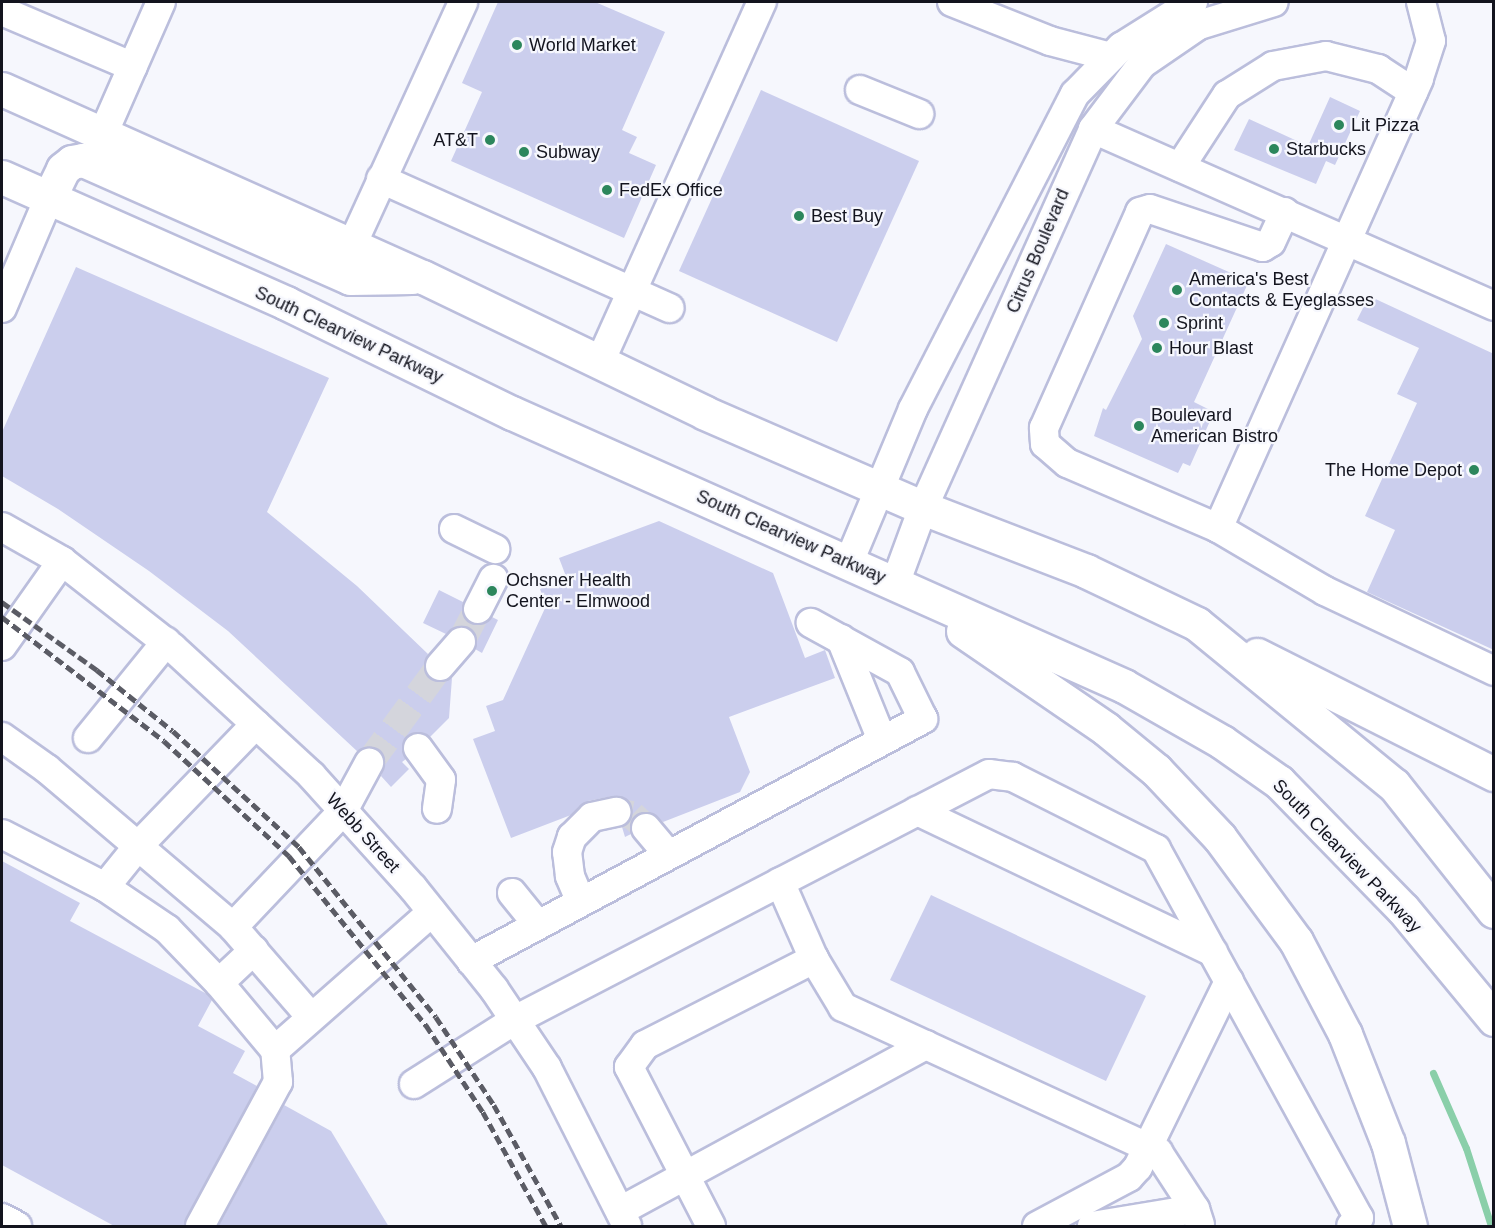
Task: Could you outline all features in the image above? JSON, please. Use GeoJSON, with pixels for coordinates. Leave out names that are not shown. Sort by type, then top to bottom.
{"type":"FeatureCollection","features":[{"type":"Feature","properties":{"kind":"highway"},"geometry":{"type":"LineString","coordinates":[[2,89],[423,277],[600,362],[880,489],[1086,571],[1197,624],[1494,774]]}},
{"type":"Feature","properties":{"kind":"highway"},"geometry":{"type":"LineString","coordinates":[[49,198],[63,169],[83,160],[350,278],[423,277]]}},
{"type":"Feature","properties":{"kind":"highway","name":"South Clearview Parkway"},"geometry":{"type":"LineString","coordinates":[[2,177],[286,303],[512,413],[1124,686],[1222,742],[1279,782],[1403,909],[1494,1019]]}},
{"type":"Feature","properties":{"kind":"highway"},"geometry":{"type":"LineString","coordinates":[[895,584],[1106,729],[1156,770],[1220,838],[1296,941],[1345,1034],[1388,1143],[1410,1227]]}},
{"type":"Feature","properties":{"kind":"highway"},"geometry":{"type":"LineString","coordinates":[[1197,624],[1394,785],[1494,911]]}},
{"type":"Feature","properties":{"kind":"street"},"geometry":{"type":"LineString","coordinates":[[103,134],[161,2]]}},
{"type":"Feature","properties":{"kind":"street"},"geometry":{"type":"LineString","coordinates":[[352,245],[463,2]]}},
{"type":"Feature","properties":{"kind":"street"},"geometry":{"type":"LineString","coordinates":[[600,362],[762,2]]}},
{"type":"Feature","properties":{"kind":"street"},"geometry":{"type":"LineString","coordinates":[[952,2],[1050,41],[1111,57]]}},
{"type":"Feature","properties":{"kind":"street","name":"Citrus Boulevard"},"geometry":{"type":"LineString","coordinates":[[849,562],[913,409],[1048,142],[1075,94],[1111,57],[1152,24],[1192,2]]}},
{"type":"Feature","properties":{"kind":"street","name":"Citrus Boulevard"},"geometry":{"type":"LineString","coordinates":[[895,584],[923,508],[1093,129],[1142,64],[1199,25],[1274,2]]}},
{"type":"Feature","properties":{"kind":"street"},"geometry":{"type":"LineString","coordinates":[[1218,528],[1413,92],[1431,41],[1421,2]]}},
{"type":"Feature","properties":{"kind":"street"},"geometry":{"type":"LineString","coordinates":[[2,11],[133,67]]}},
{"type":"Feature","properties":{"kind":"street"},"geometry":{"type":"LineString","coordinates":[[1183,219],[1191,171],[1227,96],[1273,66],[1326,56],[1378,69],[1413,92]]}},
{"type":"Feature","properties":{"kind":"street"},"geometry":{"type":"LineString","coordinates":[[860,90],[919,114]]}},
{"type":"Feature","properties":{"kind":"street"},"geometry":{"type":"LineString","coordinates":[[1093,129],[1348,239],[1494,306]]}},
{"type":"Feature","properties":{"kind":"street"},"geometry":{"type":"LineString","coordinates":[[381,179],[670,309]]}},
{"type":"Feature","properties":{"kind":"street"},"geometry":{"type":"LineString","coordinates":[[2,308],[49,198]]}},
{"type":"Feature","properties":{"kind":"street"},"geometry":{"type":"LineString","coordinates":[[1285,212],[1271,242],[1263,247],[1150,209],[1136,219],[1044,428],[1045,444],[1066,463],[1218,528],[1325,591],[1494,671]]}},
{"type":"Feature","properties":{"kind":"street","name":"Webb Street"},"geometry":{"type":"LineString","coordinates":[[2,527],[62,561],[166,642],[256,724],[343,811],[432,912],[515,1020],[547,1068],[623,1219]]}},
{"type":"Feature","properties":{"kind":"street"},"geometry":{"type":"LineString","coordinates":[[454,529],[495,549]]}},
{"type":"Feature","properties":{"kind":"street"},"geometry":{"type":"LineString","coordinates":[[2,646],[62,561]]}},
{"type":"Feature","properties":{"kind":"street"},"geometry":{"type":"LineString","coordinates":[[478,609],[493,579]]}},
{"type":"Feature","properties":{"kind":"street"},"geometry":{"type":"LineString","coordinates":[[471,961],[536,923],[923,719],[900,672],[811,623]]}},
{"type":"Feature","properties":{"kind":"street"},"geometry":{"type":"LineString","coordinates":[[841,639],[882,740]]}},
{"type":"Feature","properties":{"kind":"street"},"geometry":{"type":"LineString","coordinates":[[88,738],[166,642]]}},
{"type":"Feature","properties":{"kind":"street"},"geometry":{"type":"LineString","coordinates":[[440,666],[461,642]]}},
{"type":"Feature","properties":{"kind":"street"},"geometry":{"type":"LineString","coordinates":[[105,887],[140,845],[256,724]]}},
{"type":"Feature","properties":{"kind":"street"},"geometry":{"type":"LineString","coordinates":[[2,737],[47,769],[140,845],[233,927],[310,1016]]}},
{"type":"Feature","properties":{"kind":"street"},"geometry":{"type":"LineString","coordinates":[[418,748],[441,780],[437,809]]}},
{"type":"Feature","properties":{"kind":"street"},"geometry":{"type":"LineString","coordinates":[[233,927],[343,811],[369,763]]}},
{"type":"Feature","properties":{"kind":"street"},"geometry":{"type":"LineString","coordinates":[[414,1084],[515,1020],[989,774],[1013,777],[1156,849],[1359,1218],[1351,1227]]}},
{"type":"Feature","properties":{"kind":"street"},"geometry":{"type":"LineString","coordinates":[[917,811],[1213,952]]}},
{"type":"Feature","properties":{"kind":"street"},"geometry":{"type":"LineString","coordinates":[[580,900],[570,876],[567,852],[572,837],[592,817],[616,812]]}},
{"type":"Feature","properties":{"kind":"street"},"geometry":{"type":"LineString","coordinates":[[646,828],[667,853]]}},
{"type":"Feature","properties":{"kind":"street"},"geometry":{"type":"LineString","coordinates":[[2,834],[105,887],[167,930],[219,983],[275,1050],[278,1082],[200,1227]]}},
{"type":"Feature","properties":{"kind":"street"},"geometry":{"type":"LineString","coordinates":[[780,882],[814,959],[843,1007],[1158,1152],[1198,1218],[1092,1227]]}},
{"type":"Feature","properties":{"kind":"street"},"geometry":{"type":"LineString","coordinates":[[512,893],[536,923]]}},
{"type":"Feature","properties":{"kind":"street"},"geometry":{"type":"LineString","coordinates":[[275,1050],[310,1016],[432,912]]}},
{"type":"Feature","properties":{"kind":"street"},"geometry":{"type":"LineString","coordinates":[[219,983],[254,950]]}},
{"type":"Feature","properties":{"kind":"street"},"geometry":{"type":"LineString","coordinates":[[711,1227],[629,1067],[645,1045],[814,959]]}},
{"type":"Feature","properties":{"kind":"street"},"geometry":{"type":"LineString","coordinates":[[1037,1227],[1129,1177],[1147,1147],[1229,981]]}},
{"type":"Feature","properties":{"kind":"street"},"geometry":{"type":"LineString","coordinates":[[623,1219],[685,1176],[926,1045]]}},
{"type":"Feature","properties":{"kind":"street"},"geometry":{"type":"LineString","coordinates":[[2,1218],[17,1227]]}},
{"type":"Feature","properties":{"kind":"building"},"geometry":{"type":"Polygon","coordinates":[[[498,2],[595,2],[665,32],[622,130],[637,137],[629,153],[656,165],[624,238],[451,161],[482,92],[462,83],[498,2]]]}},
{"type":"Feature","properties":{"kind":"building","name":"Best Buy"},"geometry":{"type":"Polygon","coordinates":[[[761,90],[919,161],[837,342],[679,271],[761,90]]]}},
{"type":"Feature","properties":{"kind":"building"},"geometry":{"type":"Polygon","coordinates":[[[1330,97],[1360,111],[1335,165],[1326,161],[1316,184],[1234,150],[1249,119],[1308,146],[1330,97]]]}},
{"type":"Feature","properties":{"kind":"building"},"geometry":{"type":"Polygon","coordinates":[[[1166,244],[1249,281],[1194,402],[1214,412],[1190,466],[1183,463],[1178,473],[1094,436],[1103,408],[1106,410],[1142,339],[1133,316],[1166,244]]]}},
{"type":"Feature","properties":{"kind":"building"},"geometry":{"type":"Polygon","coordinates":[[[76,267],[329,378],[267,512],[357,586],[428,654],[424,663],[429,678],[437,682],[452,678],[449,718],[430,737],[417,732],[408,735],[402,749],[406,759],[402,762],[409,769],[391,787],[381,776],[385,762],[377,749],[368,747],[358,752],[228,631],[149,571],[58,509],[2,476],[2,432],[76,267]]]}},
{"type":"Feature","properties":{"kind":"building"},"geometry":{"type":"Polygon","coordinates":[[[1369,296],[1494,354],[1494,650],[1367,592],[1395,530],[1365,516],[1417,403],[1397,394],[1419,348],[1357,320],[1369,296]]]}},
{"type":"Feature","properties":{"kind":"building"},"geometry":{"type":"Polygon","coordinates":[[[659,521],[773,573],[805,658],[825,650],[835,678],[729,717],[750,772],[740,792],[663,822],[652,813],[643,812],[635,816],[630,823],[631,834],[625,837],[622,827],[631,818],[632,808],[622,797],[613,796],[588,801],[571,815],[511,838],[473,739],[495,731],[486,706],[503,700],[546,606],[540,589],[567,579],[559,558],[659,521]]]}},
{"type":"Feature","properties":{"kind":"building"},"geometry":{"type":"Polygon","coordinates":[[[439,590],[463,602],[462,611],[470,623],[480,625],[492,617],[498,620],[482,653],[475,649],[477,637],[471,629],[456,626],[446,634],[423,623],[439,590]]]}},
{"type":"Feature","properties":{"kind":"building"},"geometry":{"type":"Polygon","coordinates":[[[2,861],[80,903],[70,921],[207,994],[212,1000],[198,1026],[245,1051],[233,1073],[257,1086],[184,1227],[116,1227],[2,1165],[2,861]]]}},
{"type":"Feature","properties":{"kind":"building"},"geometry":{"type":"Polygon","coordinates":[[[931,895],[1146,996],[1106,1081],[890,980],[931,895]]]}},
{"type":"Feature","properties":{"kind":"building"},"geometry":{"type":"Polygon","coordinates":[[[284,1105],[331,1131],[389,1227],[218,1227],[284,1105]]]}},
{"type":"Feature","properties":{"kind":"waterway"},"geometry":{"type":"LineString","coordinates":[[1433,1073],[1466,1148],[1491,1226]]}},
{"type":"Feature","properties":{"kind":"tunnel"},"geometry":{"type":"LineString","coordinates":[[461,642],[478,609]]}},
{"type":"Feature","properties":{"kind":"tunnel"},"geometry":{"type":"LineString","coordinates":[[369,763],[440,666]]}},
{"type":"Feature","properties":{"kind":"tunnel"},"geometry":{"type":"LineString","coordinates":[[616,812],[632,815],[646,828]]}},
{"type":"Feature","properties":{"kind":"railway"},"geometry":{"type":"LineString","coordinates":[[2,602],[97,670],[173,731],[299,847],[436,1017],[494,1105],[561,1226]]}},
{"type":"Feature","properties":{"kind":"railway"},"geometry":{"type":"LineString","coordinates":[[2,617],[164,741],[289,856],[426,1025],[483,1112],[546,1226]]}},
{"type":"Feature","properties":{"kind":"place","name":"World Market"},"geometry":{"type":"Point","coordinates":[517,45]}},
{"type":"Feature","properties":{"kind":"place","name":"Lit Pizza"},"geometry":{"type":"Point","coordinates":[1339,125]}},
{"type":"Feature","properties":{"kind":"place","name":"AT&T"},"geometry":{"type":"Point","coordinates":[490,140]}},
{"type":"Feature","properties":{"kind":"place","name":"Starbucks"},"geometry":{"type":"Point","coordinates":[1274,149]}},
{"type":"Feature","properties":{"kind":"place","name":"Subway"},"geometry":{"type":"Point","coordinates":[524,152]}},
{"type":"Feature","properties":{"kind":"place","name":"FedEx Office"},"geometry":{"type":"Point","coordinates":[607,190]}},
{"type":"Feature","properties":{"kind":"place","name":"Best Buy"},"geometry":{"type":"Point","coordinates":[799,216]}},
{"type":"Feature","properties":{"kind":"place","name":"America's Best Contacts & Eyeglasses"},"geometry":{"type":"Point","coordinates":[1177,290]}},
{"type":"Feature","properties":{"kind":"place","name":"Sprint"},"geometry":{"type":"Point","coordinates":[1164,323]}},
{"type":"Feature","properties":{"kind":"place","name":"Hour Blast"},"geometry":{"type":"Point","coordinates":[1157,348]}},
{"type":"Feature","properties":{"kind":"place","name":"Boulevard American Bistro"},"geometry":{"type":"Point","coordinates":[1139,426]}},
{"type":"Feature","properties":{"kind":"place","name":"The Home Depot"},"geometry":{"type":"Point","coordinates":[1474,470]}},
{"type":"Feature","properties":{"kind":"place","name":"Ochsner Health Center - Elmwood"},"geometry":{"type":"Point","coordinates":[492,591]}}]}
